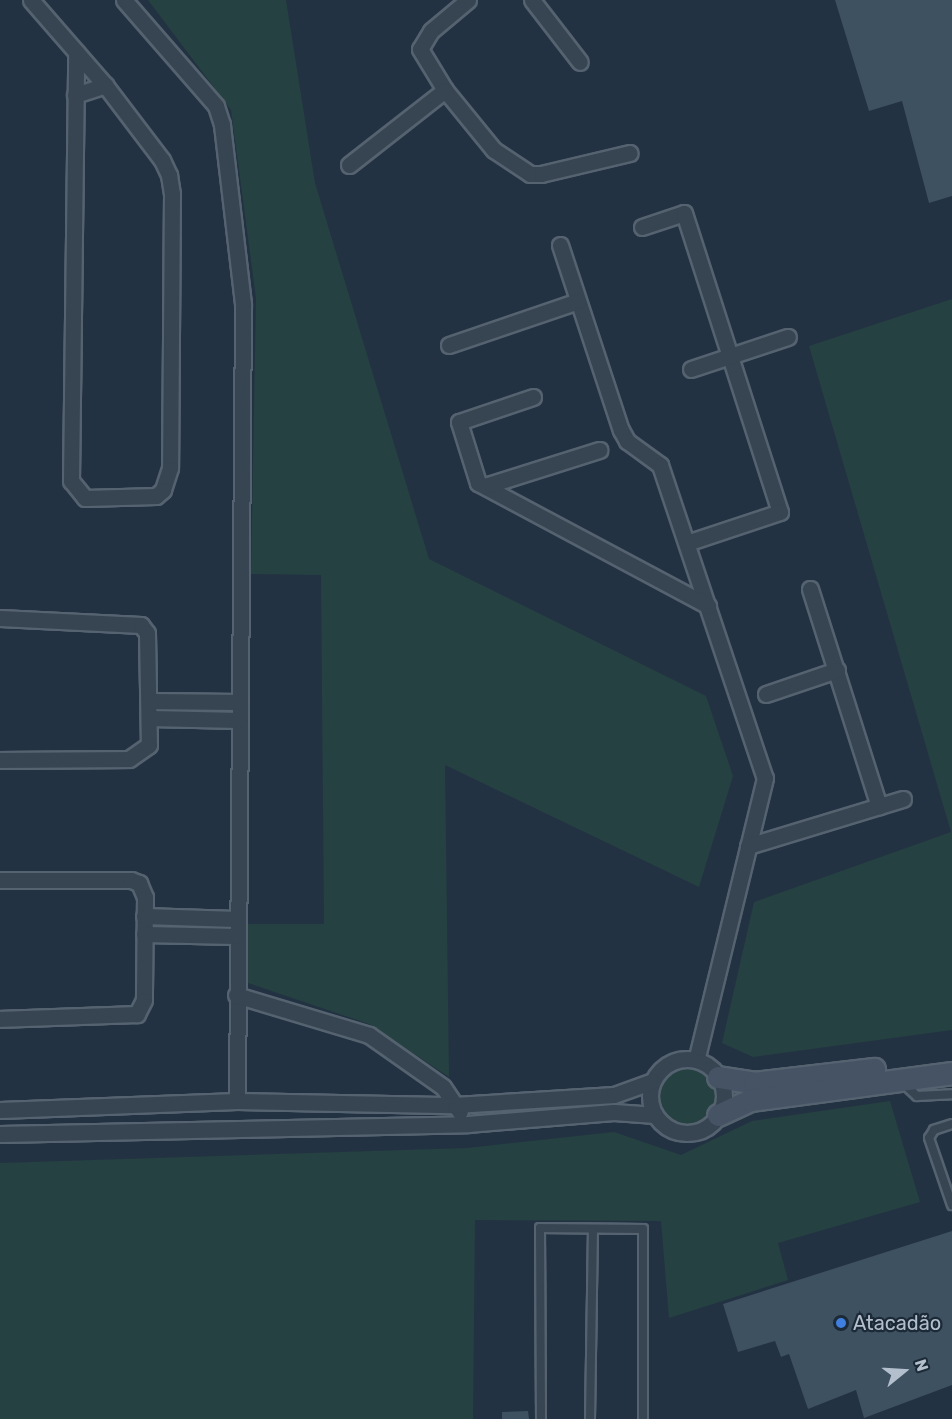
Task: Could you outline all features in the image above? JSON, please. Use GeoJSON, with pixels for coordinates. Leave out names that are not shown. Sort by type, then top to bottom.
{"type":"FeatureCollection","features":[{"type":"Feature","properties":{"kind":"street"},"geometry":{"type":"LineString","coordinates":[[31,0],[76,52],[105,86],[162,160],[172,194],[170,468],[164,490],[156,496],[85,498],[72,481],[76,52]]}},
{"type":"Feature","properties":{"kind":"street"},"geometry":{"type":"LineString","coordinates":[[124,0],[216,106],[222,125],[243,304],[236,919],[237,1101]]}},
{"type":"Feature","properties":{"kind":"street"},"geometry":{"type":"LineString","coordinates":[[468,0],[422,41],[422,58],[494,150],[530,174],[579,168],[630,153]]}},
{"type":"Feature","properties":{"kind":"street"},"geometry":{"type":"LineString","coordinates":[[532,0],[580,62]]}},
{"type":"Feature","properties":{"kind":"street"},"geometry":{"type":"LineString","coordinates":[[75,95],[105,86]]}},
{"type":"Feature","properties":{"kind":"street"},"geometry":{"type":"LineString","coordinates":[[349,165],[445,90]]}},
{"type":"Feature","properties":{"kind":"street"},"geometry":{"type":"LineString","coordinates":[[642,227],[684,213],[780,512],[687,543]]}},
{"type":"Feature","properties":{"kind":"street"},"geometry":{"type":"LineString","coordinates":[[560,245],[621,430],[627,441],[660,465],[765,778],[696,1060]]}},
{"type":"Feature","properties":{"kind":"street"},"geometry":{"type":"LineString","coordinates":[[449,345],[578,301]]}},
{"type":"Feature","properties":{"kind":"street"},"geometry":{"type":"LineString","coordinates":[[691,369],[788,338]]}},
{"type":"Feature","properties":{"kind":"street"},"geometry":{"type":"LineString","coordinates":[[533,397],[459,422],[478,483],[708,606]]}},
{"type":"Feature","properties":{"kind":"street"},"geometry":{"type":"LineString","coordinates":[[485,486],[599,450]]}},
{"type":"Feature","properties":{"kind":"street"},"geometry":{"type":"LineString","coordinates":[[810,589],[879,806]]}},
{"type":"Feature","properties":{"kind":"street"},"geometry":{"type":"LineString","coordinates":[[0,618],[141,625],[147,633],[149,701],[149,745],[137,757],[0,760]]}},
{"type":"Feature","properties":{"kind":"street"},"geometry":{"type":"LineString","coordinates":[[766,694],[837,670]]}},
{"type":"Feature","properties":{"kind":"street"},"geometry":{"type":"LineString","coordinates":[[149,701],[239,702]]}},
{"type":"Feature","properties":{"kind":"street"},"geometry":{"type":"LineString","coordinates":[[149,718],[238,720]]}},
{"type":"Feature","properties":{"kind":"street"},"geometry":{"type":"LineString","coordinates":[[748,846],[903,799]]}},
{"type":"Feature","properties":{"kind":"street"},"geometry":{"type":"LineString","coordinates":[[0,880],[131,880],[144,889],[144,1000],[137,1014],[0,1019]]}},
{"type":"Feature","properties":{"kind":"street"},"geometry":{"type":"LineString","coordinates":[[144,916],[236,919]]}},
{"type":"Feature","properties":{"kind":"street"},"geometry":{"type":"LineString","coordinates":[[144,934],[236,936]]}},
{"type":"Feature","properties":{"kind":"street"},"geometry":{"type":"LineString","coordinates":[[236,995],[369,1035],[444,1087],[468,1124]]}},
{"type":"Feature","properties":{"kind":"street"},"geometry":{"type":"LineString","coordinates":[[952,1059],[754,1083],[718,1077],[696,1060],[666,1065],[653,1081],[650,1093],[655,1115],[671,1130],[681,1132],[702,1129],[718,1115],[750,1100],[952,1073]]}},
{"type":"Feature","properties":{"kind":"street"},"geometry":{"type":"LineString","coordinates":[[718,1077],[724,1096],[718,1115]]}},
{"type":"Feature","properties":{"kind":"street"},"geometry":{"type":"LineString","coordinates":[[0,1110],[237,1101],[455,1105],[614,1095],[653,1081]]}},
{"type":"Feature","properties":{"kind":"street"},"geometry":{"type":"LineString","coordinates":[[0,1134],[468,1124],[614,1112],[655,1115]]}},
{"type":"Feature","properties":{"kind":"lane"},"geometry":{"type":"LineString","coordinates":[[900,1080],[917,1096],[952,1094]]}},
{"type":"Feature","properties":{"kind":"lane"},"geometry":{"type":"LineString","coordinates":[[952,1124],[934,1130],[929,1138],[952,1205]]}},
{"type":"Feature","properties":{"kind":"lane"},"geometry":{"type":"LineString","coordinates":[[541,1419],[540,1228],[643,1229],[643,1419]]}},
{"type":"Feature","properties":{"kind":"lane"},"geometry":{"type":"LineString","coordinates":[[590,1419],[593,1229]]}},
{"type":"Feature","properties":{"kind":"green space"},"geometry":{"type":"Polygon","coordinates":[[[148,0],[286,0],[315,183],[429,559],[706,696],[733,776],[699,887],[445,765],[449,1077],[369,1024],[248,983],[247,924],[324,924],[321,575],[251,574],[256,298],[231,110],[148,0]]]}},
{"type":"Feature","properties":{"kind":"green space"},"geometry":{"type":"Polygon","coordinates":[[[952,299],[952,1030],[753,1057],[722,1043],[754,902],[951,832],[809,346],[952,299]]]}},
{"type":"Feature","properties":{"kind":"green space"},"geometry":{"type":"Polygon","coordinates":[[[686,1065],[703,1070],[708,1074],[712,1079],[717,1096],[712,1113],[708,1118],[703,1122],[686,1127],[669,1122],[664,1118],[660,1113],[655,1096],[660,1079],[664,1074],[669,1070],[686,1065]]]}},
{"type":"Feature","properties":{"kind":"green space"},"geometry":{"type":"Polygon","coordinates":[[[890,1101],[920,1202],[778,1243],[788,1280],[669,1318],[661,1221],[475,1220],[473,1419],[0,1419],[0,1163],[467,1148],[614,1132],[681,1155],[752,1121],[890,1101]]]}},
{"type":"Feature","properties":{"kind":"building"},"geometry":{"type":"Polygon","coordinates":[[[835,0],[952,0],[952,196],[929,203],[902,101],[869,111],[835,0]]]}},
{"type":"Feature","properties":{"kind":"building","name":"Atacadão"},"geometry":{"type":"Polygon","coordinates":[[[952,1231],[952,1385],[864,1418],[856,1390],[808,1409],[789,1354],[781,1357],[775,1341],[738,1352],[723,1304],[952,1231]]]}},
{"type":"Feature","properties":{"kind":"building"},"geometry":{"type":"Polygon","coordinates":[[[528,1411],[529,1419],[502,1419],[502,1412],[528,1411]]]}},
{"type":"Feature","properties":{"kind":"place","name":"Atacadão"},"geometry":{"type":"Point","coordinates":[841,1323]}}]}
